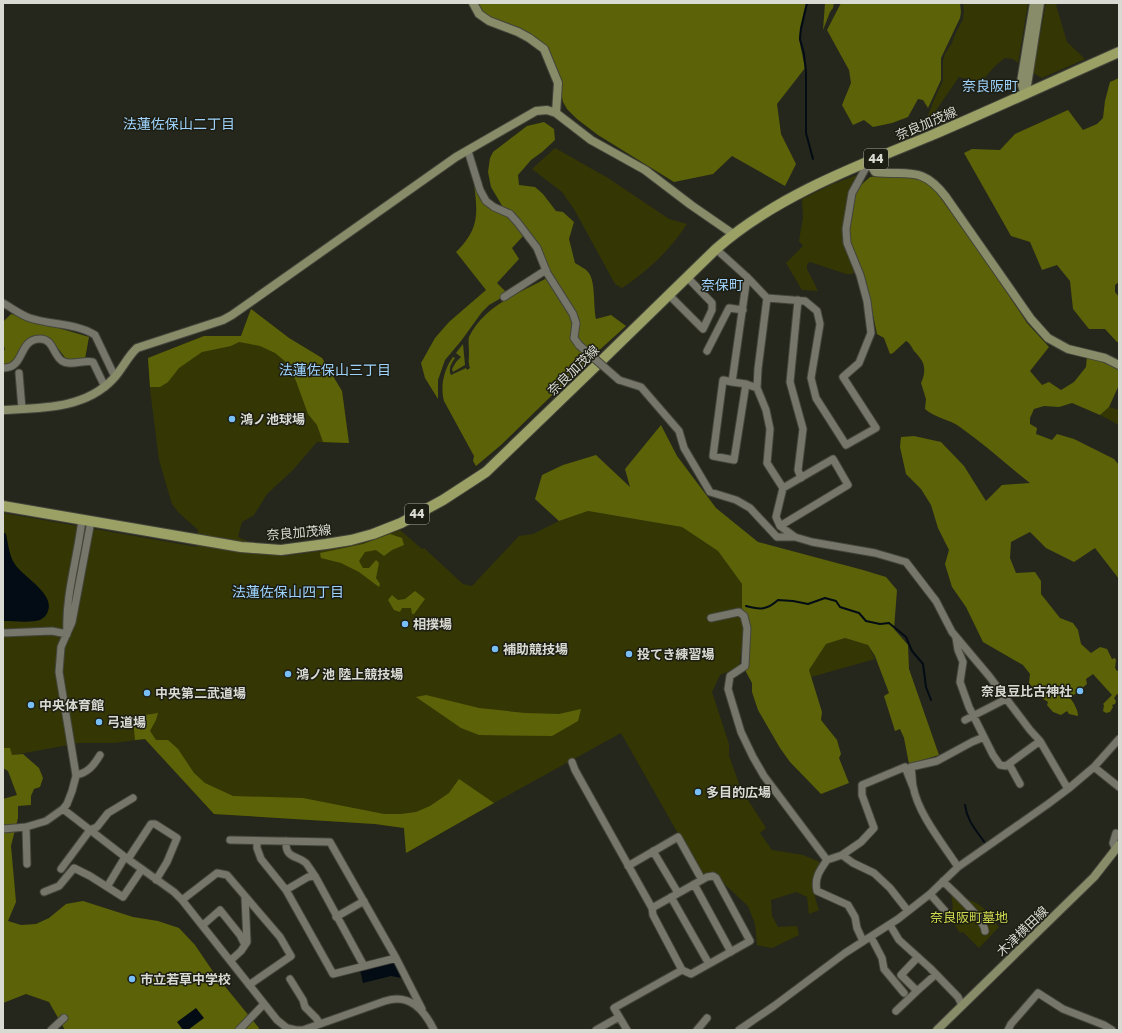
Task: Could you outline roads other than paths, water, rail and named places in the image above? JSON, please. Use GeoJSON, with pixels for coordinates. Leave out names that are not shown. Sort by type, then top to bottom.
{"type":"FeatureCollection","features":[{"type":"Feature","properties":{"kind":"main road","name":"奈良加茂線"},"geometry":{"type":"LineString","coordinates":[[3,506],[241,547],[281,550],[351,540],[392,526],[443,500],[486,472],[716,249],[733,234],[771,209],[794,196],[869,162],[1025,95],[1119,52]]}},
{"type":"Feature","properties":{"kind":"street"},"geometry":{"type":"LineString","coordinates":[[473,3],[479,14],[489,22],[518,32],[544,49],[558,83],[556,113]]}},
{"type":"Feature","properties":{"kind":"street"},"geometry":{"type":"LineString","coordinates":[[1025,95],[1021,82],[1034,3]]}},
{"type":"Feature","properties":{"kind":"street"},"geometry":{"type":"LineString","coordinates":[[1025,95],[1040,3]]}},
{"type":"Feature","properties":{"kind":"street"},"geometry":{"type":"LineString","coordinates":[[3,410],[52,406],[75,402],[89,397],[105,387],[116,377],[130,355],[137,348],[223,320],[232,315],[456,157],[536,111],[547,110],[556,113],[591,140],[645,170],[691,205],[733,234]]}},
{"type":"Feature","properties":{"kind":"street"},"geometry":{"type":"LineString","coordinates":[[468,151],[480,190],[486,201],[510,214],[537,248],[546,270],[573,314],[576,323],[574,338],[579,345],[619,380],[641,386],[679,431],[684,448],[710,492],[736,500],[750,508],[777,537],[795,537],[812,542],[875,553],[906,562],[936,601],[956,638],[1040,741],[1068,789]]}},
{"type":"Feature","properties":{"kind":"street"},"geometry":{"type":"LineString","coordinates":[[716,249],[747,277],[767,298],[805,301],[817,311],[820,324],[811,378],[816,398],[846,444],[876,428],[843,377],[859,364],[871,333],[867,301],[860,275],[847,243],[846,229],[852,193],[869,162]]}},
{"type":"Feature","properties":{"kind":"street"},"geometry":{"type":"LineString","coordinates":[[869,162],[875,172],[906,172],[918,174],[933,182],[946,197],[1031,319],[1048,338],[1068,349],[1089,354],[1119,365]]}},
{"type":"Feature","properties":{"kind":"street"},"geometry":{"type":"LineString","coordinates":[[504,297],[546,270]]}},
{"type":"Feature","properties":{"kind":"street"},"geometry":{"type":"LineString","coordinates":[[669,295],[703,329],[712,310],[712,303],[687,277]]}},
{"type":"Feature","properties":{"kind":"street"},"geometry":{"type":"LineString","coordinates":[[732,382],[747,277]]}},
{"type":"Feature","properties":{"kind":"street"},"geometry":{"type":"LineString","coordinates":[[767,298],[757,388],[766,410],[770,429],[767,463],[783,488],[776,517],[780,526],[795,537]]}},
{"type":"Feature","properties":{"kind":"street"},"geometry":{"type":"LineString","coordinates":[[798,300],[790,382],[802,429],[798,470],[801,478]]}},
{"type":"Feature","properties":{"kind":"street"},"geometry":{"type":"LineString","coordinates":[[3,303],[28,318],[78,328],[95,335],[116,377]]}},
{"type":"Feature","properties":{"kind":"street"},"geometry":{"type":"LineString","coordinates":[[707,351],[729,308],[742,310]]}},
{"type":"Feature","properties":{"kind":"street"},"geometry":{"type":"LineString","coordinates":[[3,368],[10,368],[14,366],[25,347],[30,342],[37,339],[44,339],[50,344],[63,362],[93,362],[105,387]]}},
{"type":"Feature","properties":{"kind":"street"},"geometry":{"type":"LineString","coordinates":[[19,373],[22,409]]}},
{"type":"Feature","properties":{"kind":"street"},"geometry":{"type":"LineString","coordinates":[[746,384],[734,460],[713,456],[723,380],[746,384],[757,388]]}},
{"type":"Feature","properties":{"kind":"street"},"geometry":{"type":"LineString","coordinates":[[780,526],[848,485],[833,459],[783,488]]}},
{"type":"Feature","properties":{"kind":"street"},"geometry":{"type":"LineString","coordinates":[[3,829],[26,827],[42,823],[63,809],[72,791],[76,775],[59,672],[61,647],[67,634],[69,600],[87,520]]}},
{"type":"Feature","properties":{"kind":"street"},"geometry":{"type":"LineString","coordinates":[[711,618],[739,612],[744,616],[747,628],[745,666],[730,676],[728,689],[741,732],[764,776],[827,860]]}},
{"type":"Feature","properties":{"kind":"street"},"geometry":{"type":"LineString","coordinates":[[3,633],[52,631],[67,634]]}},
{"type":"Feature","properties":{"kind":"street"},"geometry":{"type":"LineString","coordinates":[[956,638],[958,650],[963,662],[960,682],[984,737],[1000,765],[1006,766],[1040,741]]}},
{"type":"Feature","properties":{"kind":"street"},"geometry":{"type":"LineString","coordinates":[[965,720],[1006,698]]}},
{"type":"Feature","properties":{"kind":"street"},"geometry":{"type":"LineString","coordinates":[[913,787],[911,767],[937,761],[984,737]]}},
{"type":"Feature","properties":{"kind":"street"},"geometry":{"type":"LineString","coordinates":[[739,1030],[863,940],[871,937],[890,925],[930,894],[958,867],[1068,789],[1094,767],[1119,739]]}},
{"type":"Feature","properties":{"kind":"street"},"geometry":{"type":"LineString","coordinates":[[76,775],[93,767],[100,755]]}},
{"type":"Feature","properties":{"kind":"street"},"geometry":{"type":"LineString","coordinates":[[572,762],[575,770],[652,908],[653,915],[682,970],[691,974],[750,941],[716,878],[712,876],[707,877],[652,908]]}},
{"type":"Feature","properties":{"kind":"street"},"geometry":{"type":"LineString","coordinates":[[1009,764],[1020,784]]}},
{"type":"Feature","properties":{"kind":"street"},"geometry":{"type":"LineString","coordinates":[[863,940],[857,928],[855,917],[848,905],[817,891],[816,880],[819,870],[827,860],[842,855],[861,842],[874,828],[862,795],[862,785],[905,767],[921,808],[932,828],[958,867]]}},
{"type":"Feature","properties":{"kind":"street"},"geometry":{"type":"LineString","coordinates":[[1094,767],[1119,787]]}},
{"type":"Feature","properties":{"kind":"street"},"geometry":{"type":"LineString","coordinates":[[61,869],[90,830],[97,827],[108,813],[133,798]]}},
{"type":"Feature","properties":{"kind":"street"},"geometry":{"type":"LineString","coordinates":[[63,809],[182,900],[277,1020],[287,1028],[303,1030],[396,998],[404,999],[422,1011]]}},
{"type":"Feature","properties":{"kind":"street"},"geometry":{"type":"LineString","coordinates":[[107,887],[151,824],[154,824],[177,838],[167,862],[156,880]]}},
{"type":"Feature","properties":{"kind":"street"},"geometry":{"type":"LineString","coordinates":[[26,827],[28,864]]}},
{"type":"Feature","properties":{"kind":"street"},"geometry":{"type":"LineString","coordinates":[[1116,833],[1113,843],[1117,848]]}},
{"type":"Feature","properties":{"kind":"street"},"geometry":{"type":"LineString","coordinates":[[628,866],[678,837],[702,880]]}},
{"type":"Feature","properties":{"kind":"street"},"geometry":{"type":"LineString","coordinates":[[230,840],[330,842],[396,958],[422,1011],[434,1030]]}},
{"type":"Feature","properties":{"kind":"street"},"geometry":{"type":"LineString","coordinates":[[257,841],[257,848],[261,858],[286,890],[333,974],[396,958]]}},
{"type":"Feature","properties":{"kind":"street"},"geometry":{"type":"LineString","coordinates":[[286,841],[286,848],[289,853],[306,863],[364,966]]}},
{"type":"Feature","properties":{"kind":"street","name":"木津横田線"},"geometry":{"type":"LineString","coordinates":[[937,1030],[1094,877],[1117,848]]}},
{"type":"Feature","properties":{"kind":"street"},"geometry":{"type":"LineString","coordinates":[[653,851],[709,964]]}},
{"type":"Feature","properties":{"kind":"street"},"geometry":{"type":"LineString","coordinates":[[842,855],[853,863],[874,873],[890,888],[908,911]]}},
{"type":"Feature","properties":{"kind":"street"},"geometry":{"type":"LineString","coordinates":[[44,892],[59,886],[74,868],[123,898],[142,869]]}},
{"type":"Feature","properties":{"kind":"street"},"geometry":{"type":"LineString","coordinates":[[182,900],[217,873],[227,874],[245,897],[280,936],[290,956],[249,985]]}},
{"type":"Feature","properties":{"kind":"street"},"geometry":{"type":"LineString","coordinates":[[286,890],[308,877],[314,876]]}},
{"type":"Feature","properties":{"kind":"street"},"geometry":{"type":"LineString","coordinates":[[943,881],[979,918],[985,926],[985,931]]}},
{"type":"Feature","properties":{"kind":"street"},"geometry":{"type":"LineString","coordinates":[[694,884],[731,952]]}},
{"type":"Feature","properties":{"kind":"street"},"geometry":{"type":"LineString","coordinates":[[930,894],[945,911]]}},
{"type":"Feature","properties":{"kind":"street"},"geometry":{"type":"LineString","coordinates":[[231,960],[247,942],[245,897]]}},
{"type":"Feature","properties":{"kind":"street"},"geometry":{"type":"LineString","coordinates":[[336,917],[364,901]]}},
{"type":"Feature","properties":{"kind":"street"},"geometry":{"type":"LineString","coordinates":[[203,925],[220,910],[240,935],[245,944]]}},
{"type":"Feature","properties":{"kind":"street"},"geometry":{"type":"LineString","coordinates":[[890,925],[899,940],[958,997],[962,1005]]}},
{"type":"Feature","properties":{"kind":"street"},"geometry":{"type":"LineString","coordinates":[[871,937],[882,958],[884,969],[904,993]]}},
{"type":"Feature","properties":{"kind":"street"},"geometry":{"type":"LineString","coordinates":[[917,991],[901,975],[918,957]]}},
{"type":"Feature","properties":{"kind":"street"},"geometry":{"type":"LineString","coordinates":[[627,1030],[614,1008],[682,970]]}},
{"type":"Feature","properties":{"kind":"street"},"geometry":{"type":"LineString","coordinates":[[896,1012],[935,975]]}},
{"type":"Feature","properties":{"kind":"street"},"geometry":{"type":"LineString","coordinates":[[290,979],[304,1000],[305,1007],[320,1024]]}},
{"type":"Feature","properties":{"kind":"street"},"geometry":{"type":"LineString","coordinates":[[1008,1030],[1011,1024],[1038,993],[1063,1009],[1104,1025],[1112,1030]]}},
{"type":"Feature","properties":{"kind":"street"},"geometry":{"type":"LineString","coordinates":[[239,1030],[264,1004]]}},
{"type":"Feature","properties":{"kind":"street"},"geometry":{"type":"LineString","coordinates":[[596,1030],[619,1016]]}},
{"type":"Feature","properties":{"kind":"street"},"geometry":{"type":"LineString","coordinates":[[52,1030],[64,1018]]}},
{"type":"Feature","properties":{"kind":"street"},"geometry":{"type":"LineString","coordinates":[[697,1030],[707,1018]]}},
{"type":"Feature","properties":{"kind":"waterway"},"geometry":{"type":"LineString","coordinates":[[807,3],[800,39],[804,54],[806,72],[806,133],[813,159]]}},
{"type":"Feature","properties":{"kind":"waterway"},"geometry":{"type":"LineString","coordinates":[[746,606],[763,608],[770,606],[778,600],[808,604],[825,598],[836,601],[840,607],[859,613],[866,621],[880,624],[889,623],[906,637],[912,651],[923,664],[926,687],[931,700]]}},
{"type":"Feature","properties":{"kind":"waterway"},"geometry":{"type":"LineString","coordinates":[[965,805],[970,821],[985,843]]}},
{"type":"Feature","properties":{"kind":"place","name":"鴻ノ池球場"},"geometry":{"type":"Point","coordinates":[232,419]}},
{"type":"Feature","properties":{"kind":"place","name":"相撲場"},"geometry":{"type":"Point","coordinates":[405,624]}},
{"type":"Feature","properties":{"kind":"place","name":"補助競技場"},"geometry":{"type":"Point","coordinates":[495,649]}},
{"type":"Feature","properties":{"kind":"place","name":"投てき練習場"},"geometry":{"type":"Point","coordinates":[629,654]}},
{"type":"Feature","properties":{"kind":"place","name":"鴻ノ池 陸上競技場"},"geometry":{"type":"Point","coordinates":[288,674]}},
{"type":"Feature","properties":{"kind":"place","name":"奈良豆比古神社"},"geometry":{"type":"Point","coordinates":[1080,691]}},
{"type":"Feature","properties":{"kind":"place","name":"中央第二武道場"},"geometry":{"type":"Point","coordinates":[147,693]}},
{"type":"Feature","properties":{"kind":"place","name":"中央体育館"},"geometry":{"type":"Point","coordinates":[31,705]}},
{"type":"Feature","properties":{"kind":"place","name":"弓道場"},"geometry":{"type":"Point","coordinates":[99,722]}},
{"type":"Feature","properties":{"kind":"place","name":"多目的広場"},"geometry":{"type":"Point","coordinates":[698,792]}},
{"type":"Feature","properties":{"kind":"place","name":"市立若草中学校"},"geometry":{"type":"Point","coordinates":[132,979]}},
{"type":"Feature","properties":{"kind":"district","name":"奈良阪町"},"geometry":{"type":"Point","coordinates":[990,86]}},
{"type":"Feature","properties":{"kind":"district","name":"法蓮佐保山二丁目"},"geometry":{"type":"Point","coordinates":[179,124]}},
{"type":"Feature","properties":{"kind":"district","name":"奈保町"},"geometry":{"type":"Point","coordinates":[722,285]}},
{"type":"Feature","properties":{"kind":"district","name":"法蓮佐保山三丁目"},"geometry":{"type":"Point","coordinates":[335,370]}},
{"type":"Feature","properties":{"kind":"district","name":"法蓮佐保山四丁目"},"geometry":{"type":"Point","coordinates":[288,592]}},
{"type":"Feature","properties":{"kind":"park label","name":"奈良阪町墓地"},"geometry":{"type":"Point","coordinates":[969,917]}}]}
